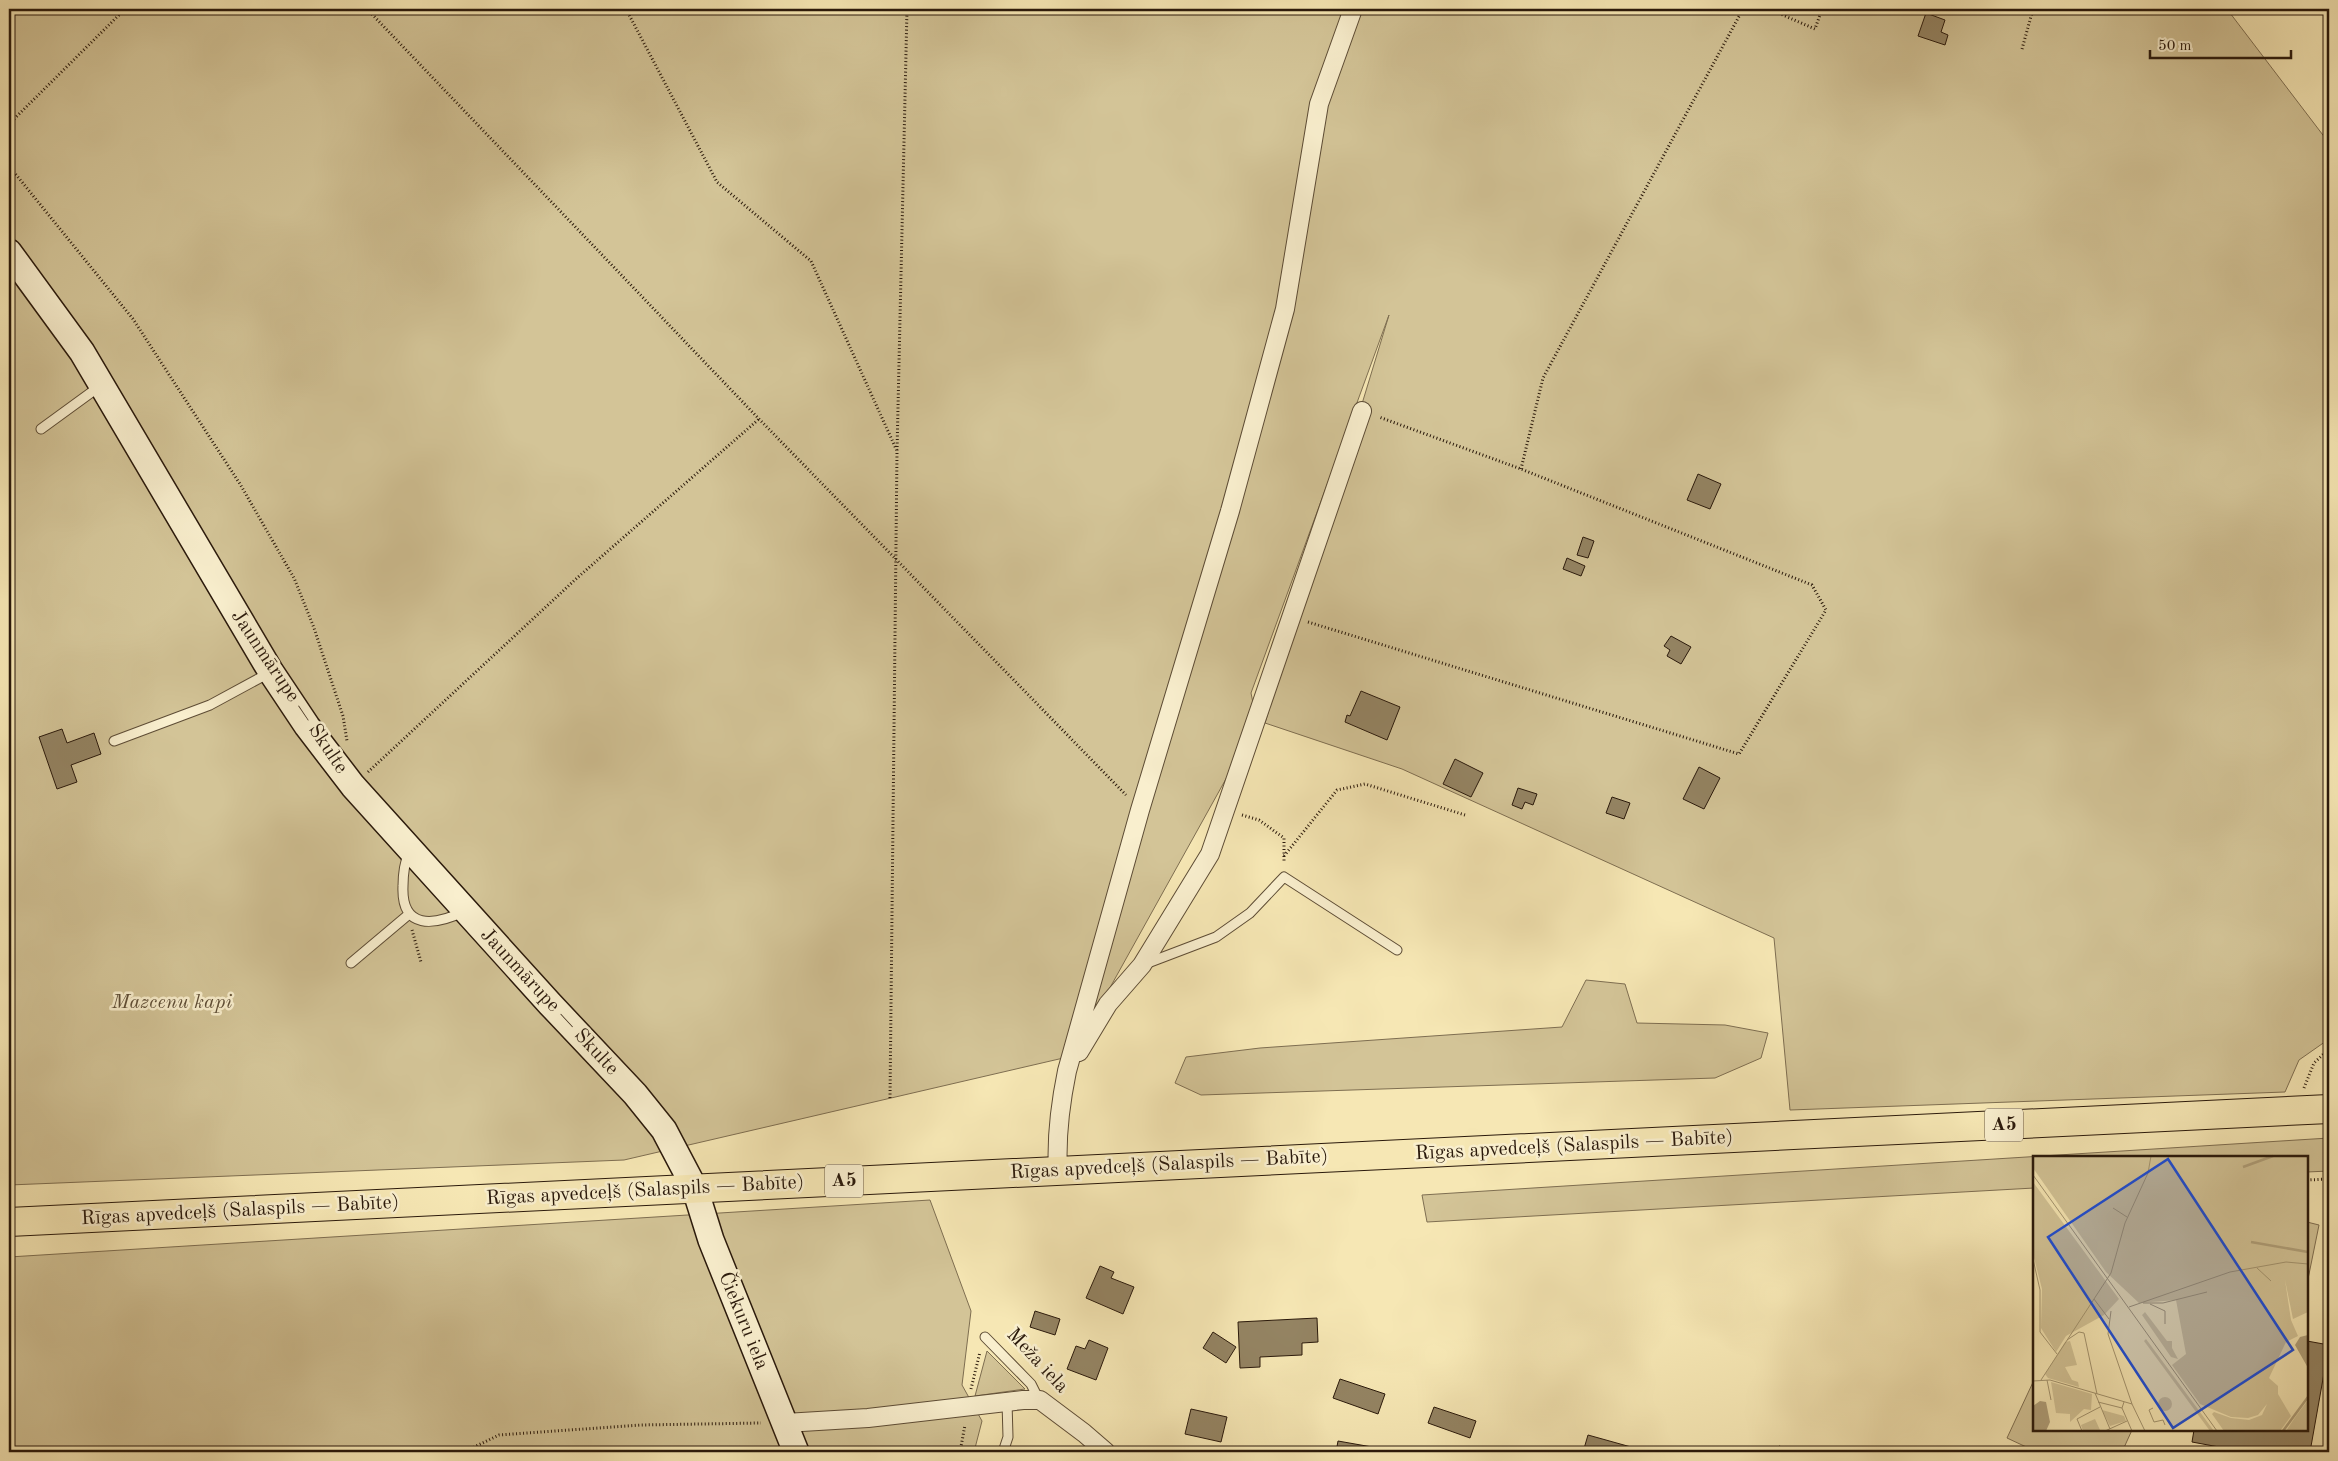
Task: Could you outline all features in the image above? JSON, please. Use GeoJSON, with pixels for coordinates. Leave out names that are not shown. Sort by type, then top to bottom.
{"type":"FeatureCollection","features":[{"type":"Feature","properties":{"kind":"highway","name":"Rīgas apvedceļš (Salaspils — Babīte)"},"geometry":{"type":"LineString","coordinates":[[9,1222],[2329,1110]]}},
{"type":"Feature","properties":{"kind":"main road","name":"Jaunmārupe — Skulte"},"geometry":{"type":"LineString","coordinates":[[9,252],[63,324],[102,384],[271,672],[307,726],[353,786],[410,850],[635,1094],[664,1130],[695,1188]]}},
{"type":"Feature","properties":{"kind":"main road","name":"Čiekuru iela"},"geometry":{"type":"LineString","coordinates":[[695,1188],[711,1240],[796,1452]]}},
{"type":"Feature","properties":{"kind":"street"},"geometry":{"type":"LineString","coordinates":[[1058,1171],[1056,1141],[1059,1112],[1067,1071],[1140,810],[1230,512],[1284,309],[1319,104],[1353,9]]}},
{"type":"Feature","properties":{"kind":"street"},"geometry":{"type":"LineString","coordinates":[[1067,1071],[1108,1004],[1142,965],[1210,854],[1362,411]]}},
{"type":"Feature","properties":{"kind":"street"},"geometry":{"type":"LineString","coordinates":[[785,1423],[868,1418],[1040,1400]]}},
{"type":"Feature","properties":{"kind":"street","name":"Meža iela"},"geometry":{"type":"LineString","coordinates":[[1040,1400],[1106,1452]]}},
{"type":"Feature","properties":{"kind":"lane"},"geometry":{"type":"LineString","coordinates":[[41,429],[102,384]]}},
{"type":"Feature","properties":{"kind":"lane"},"geometry":{"type":"LineString","coordinates":[[114,741],[210,705],[271,672]]}},
{"type":"Feature","properties":{"kind":"lane"},"geometry":{"type":"LineString","coordinates":[[410,850],[404,864],[402,889],[402,903],[408,915],[415,919],[434,921],[451,918],[465,911]]}},
{"type":"Feature","properties":{"kind":"lane"},"geometry":{"type":"LineString","coordinates":[[1142,965],[1216,937],[1250,913],[1284,877],[1397,950]]}},
{"type":"Feature","properties":{"kind":"lane"},"geometry":{"type":"LineString","coordinates":[[351,964],[408,915]]}},
{"type":"Feature","properties":{"kind":"lane","name":"Meža iela"},"geometry":{"type":"LineString","coordinates":[[985,1337],[1031,1384],[1040,1400]]}},
{"type":"Feature","properties":{"kind":"lane"},"geometry":{"type":"LineString","coordinates":[[1004,1452],[1008,1437],[1007,1402]]}},
{"type":"Feature","properties":{"kind":"path"},"geometry":{"type":"LineString","coordinates":[[9,124],[125,9]]}},
{"type":"Feature","properties":{"kind":"path"},"geometry":{"type":"LineString","coordinates":[[367,9],[759,419],[1140,810]]}},
{"type":"Feature","properties":{"kind":"path"},"geometry":{"type":"LineString","coordinates":[[626,9],[717,182],[811,261],[897,452]]}},
{"type":"Feature","properties":{"kind":"path"},"geometry":{"type":"LineString","coordinates":[[890,1098],[897,452],[907,9]]}},
{"type":"Feature","properties":{"kind":"path"},"geometry":{"type":"LineString","coordinates":[[1521,469],[1543,378],[1743,9]]}},
{"type":"Feature","properties":{"kind":"path"},"geometry":{"type":"LineString","coordinates":[[1770,9],[1815,29],[1822,9]]}},
{"type":"Feature","properties":{"kind":"path"},"geometry":{"type":"LineString","coordinates":[[2022,49],[2033,9]]}},
{"type":"Feature","properties":{"kind":"path"},"geometry":{"type":"LineString","coordinates":[[9,166],[133,319],[255,510],[294,578],[314,628],[343,716],[347,743]]}},
{"type":"Feature","properties":{"kind":"path"},"geometry":{"type":"LineString","coordinates":[[1291,616],[1739,754],[1826,610],[1812,585],[1521,469],[1362,411]]}},
{"type":"Feature","properties":{"kind":"path"},"geometry":{"type":"LineString","coordinates":[[353,786],[577,578],[759,419]]}},
{"type":"Feature","properties":{"kind":"path"},"geometry":{"type":"LineString","coordinates":[[1284,856],[1337,790],[1365,784],[1466,815]]}},
{"type":"Feature","properties":{"kind":"path"},"geometry":{"type":"LineString","coordinates":[[1225,809],[1259,820],[1284,838],[1284,877]]}},
{"type":"Feature","properties":{"kind":"path"},"geometry":{"type":"LineString","coordinates":[[408,915],[421,962]]}},
{"type":"Feature","properties":{"kind":"path"},"geometry":{"type":"LineString","coordinates":[[2301,1111],[2306,1077],[2314,1062],[2329,1048]]}},
{"type":"Feature","properties":{"kind":"path"},"geometry":{"type":"LineString","coordinates":[[2308,1180],[2329,1179]]}},
{"type":"Feature","properties":{"kind":"path"},"geometry":{"type":"LineString","coordinates":[[464,1452],[499,1435],[641,1425],[785,1423]]}},
{"type":"Feature","properties":{"kind":"green space","name":"Mazcenu kapi"},"geometry":{"type":"Polygon","coordinates":[[[9,9],[2231,9],[2230,13],[2329,143],[2329,1039],[2299,1060],[2285,1092],[1790,1110],[1774,938],[1402,769],[1265,723],[1389,315],[1251,693],[1257,723],[1072,1056],[624,1160],[9,1185],[9,9]]]}},
{"type":"Feature","properties":{"kind":"green space"},"geometry":{"type":"Polygon","coordinates":[[[1586,980],[1625,984],[1637,1023],[1725,1025],[1768,1033],[1761,1058],[1715,1078],[1201,1095],[1175,1083],[1186,1057],[1260,1048],[1562,1027],[1586,980]]]}},
{"type":"Feature","properties":{"kind":"green space"},"geometry":{"type":"Polygon","coordinates":[[[2329,1138],[2329,1171],[2308,1172],[2308,1156],[2043,1156],[2329,1138]]]}},
{"type":"Feature","properties":{"kind":"green space"},"geometry":{"type":"Polygon","coordinates":[[[2033,1157],[2033,1188],[1427,1222],[1422,1195],[2033,1157]]]}},
{"type":"Feature","properties":{"kind":"green space"},"geometry":{"type":"Polygon","coordinates":[[[930,1200],[971,1311],[962,1385],[982,1421],[974,1452],[9,1452],[9,1257],[930,1200]]]}},
{"type":"Feature","properties":{"kind":"green space"},"geometry":{"type":"Polygon","coordinates":[[[2308,1222],[2319,1225],[2308,1279],[2308,1222]]]}},
{"type":"Feature","properties":{"kind":"green space"},"geometry":{"type":"Polygon","coordinates":[[[987,1351],[1025,1389],[975,1396],[987,1351]]]}},
{"type":"Feature","properties":{"kind":"green space"},"geometry":{"type":"Polygon","coordinates":[[[2033,1382],[2033,1431],[2132,1431],[2122,1452],[2037,1452],[2007,1438],[2033,1382]]]}},
{"type":"Feature","properties":{"kind":"building"},"geometry":{"type":"Polygon","coordinates":[[[1926,13],[1945,20],[1941,32],[1948,35],[1945,45],[1918,36],[1926,13]]]}},
{"type":"Feature","properties":{"kind":"building"},"geometry":{"type":"Polygon","coordinates":[[[1698,474],[1721,484],[1710,509],[1687,500],[1698,474]]]}},
{"type":"Feature","properties":{"kind":"building"},"geometry":{"type":"Polygon","coordinates":[[[1583,537],[1594,541],[1588,558],[1577,555],[1583,537]]]}},
{"type":"Feature","properties":{"kind":"building"},"geometry":{"type":"Polygon","coordinates":[[[1567,558],[1585,566],[1581,576],[1563,569],[1567,558]]]}},
{"type":"Feature","properties":{"kind":"building"},"geometry":{"type":"Polygon","coordinates":[[[1671,636],[1691,647],[1681,664],[1667,656],[1670,650],[1664,646],[1671,636]]]}},
{"type":"Feature","properties":{"kind":"building"},"geometry":{"type":"Polygon","coordinates":[[[1361,691],[1400,707],[1387,740],[1345,722],[1347,715],[1350,716],[1361,691]]]}},
{"type":"Feature","properties":{"kind":"building"},"geometry":{"type":"Polygon","coordinates":[[[62,729],[67,743],[94,733],[101,754],[71,765],[77,782],[57,789],[39,737],[62,729]]]}},
{"type":"Feature","properties":{"kind":"building"},"geometry":{"type":"Polygon","coordinates":[[[1455,759],[1483,773],[1471,797],[1443,784],[1455,759]]]}},
{"type":"Feature","properties":{"kind":"building"},"geometry":{"type":"Polygon","coordinates":[[[1699,767],[1720,778],[1704,809],[1683,799],[1699,767]]]}},
{"type":"Feature","properties":{"kind":"building"},"geometry":{"type":"Polygon","coordinates":[[[1518,788],[1537,794],[1533,805],[1525,802],[1522,809],[1512,805],[1518,788]]]}},
{"type":"Feature","properties":{"kind":"building"},"geometry":{"type":"Polygon","coordinates":[[[1612,797],[1630,803],[1624,819],[1606,813],[1612,797]]]}},
{"type":"Feature","properties":{"kind":"building"},"geometry":{"type":"Polygon","coordinates":[[[1100,1266],[1114,1272],[1111,1278],[1134,1287],[1123,1314],[1086,1298],[1100,1266]]]}},
{"type":"Feature","properties":{"kind":"building"},"geometry":{"type":"Polygon","coordinates":[[[1035,1311],[1060,1319],[1055,1335],[1030,1327],[1035,1311]]]}},
{"type":"Feature","properties":{"kind":"building"},"geometry":{"type":"Polygon","coordinates":[[[1317,1318],[1318,1342],[1302,1343],[1302,1355],[1260,1357],[1260,1367],[1240,1368],[1238,1322],[1317,1318]]]}},
{"type":"Feature","properties":{"kind":"building"},"geometry":{"type":"Polygon","coordinates":[[[1213,1332],[1236,1347],[1226,1363],[1203,1348],[1213,1332]]]}},
{"type":"Feature","properties":{"kind":"building"},"geometry":{"type":"Polygon","coordinates":[[[1089,1340],[1108,1348],[1096,1380],[1067,1369],[1076,1346],[1085,1349],[1089,1340]]]}},
{"type":"Feature","properties":{"kind":"building"},"geometry":{"type":"Polygon","coordinates":[[[2308,1341],[2329,1345],[2310,1452],[2246,1452],[2192,1442],[2194,1431],[2308,1431],[2308,1341]]]}},
{"type":"Feature","properties":{"kind":"building"},"geometry":{"type":"Polygon","coordinates":[[[1340,1379],[1385,1394],[1378,1414],[1333,1398],[1340,1379]]]}},
{"type":"Feature","properties":{"kind":"building"},"geometry":{"type":"Polygon","coordinates":[[[1434,1407],[1476,1421],[1470,1438],[1428,1423],[1434,1407]]]}},
{"type":"Feature","properties":{"kind":"building"},"geometry":{"type":"Polygon","coordinates":[[[1191,1409],[1227,1417],[1221,1442],[1185,1434],[1191,1409]]]}},
{"type":"Feature","properties":{"kind":"building"},"geometry":{"type":"Polygon","coordinates":[[[1588,1435],[1631,1447],[1630,1452],[1583,1452],[1588,1435]]]}},
{"type":"Feature","properties":{"kind":"building"},"geometry":{"type":"Polygon","coordinates":[[[1338,1441],[1372,1447],[1371,1452],[1336,1452],[1338,1441]]]}},
{"type":"Feature","properties":{"kind":"building"},"geometry":{"type":"Polygon","coordinates":[[[1779,1446],[1792,1450],[1791,1452],[1777,1452],[1779,1446]]]}},
{"type":"Feature","properties":{"kind":"building"},"geometry":{"type":"Polygon","coordinates":[[[1666,1447],[1684,1452],[1665,1452],[1666,1447]]]}}]}
